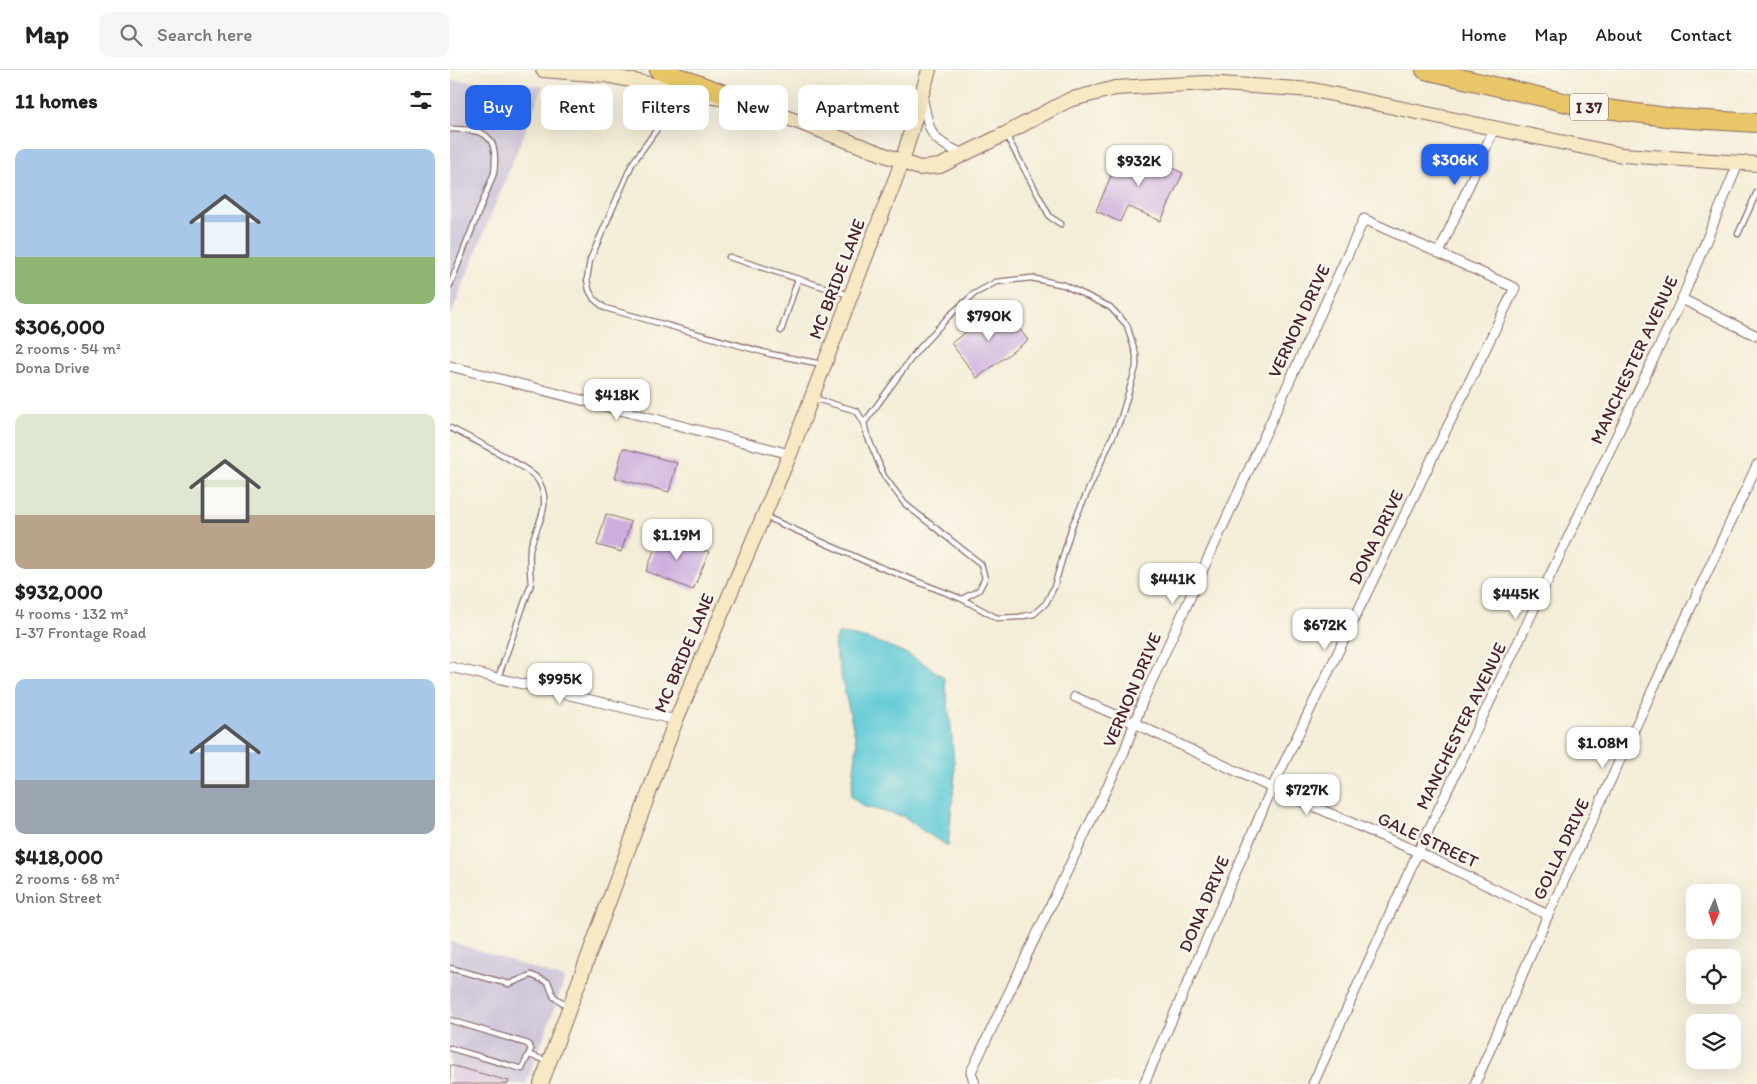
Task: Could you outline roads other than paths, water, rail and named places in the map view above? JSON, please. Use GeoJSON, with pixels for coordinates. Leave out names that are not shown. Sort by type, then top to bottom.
{"type":"FeatureCollection","features":[{"type":"Feature","properties":{"kind":"highway"},"geometry":{"type":"LineString","coordinates":[[660,70],[719,92]]}},
{"type":"Feature","properties":{"kind":"highway","name":"I 37"},"geometry":{"type":"LineString","coordinates":[[1425,70],[1576,105],[1674,118],[1757,123]]}},
{"type":"Feature","properties":{"kind":"main road"},"geometry":{"type":"LineString","coordinates":[[543,70],[605,75],[652,85]]}},
{"type":"Feature","properties":{"kind":"main road","name":"MC BRIDE LANE"},"geometry":{"type":"LineString","coordinates":[[540,1084],[676,720],[790,454],[902,162],[929,70]]}},
{"type":"Feature","properties":{"kind":"main road"},"geometry":{"type":"LineString","coordinates":[[788,118],[918,168],[928,168],[940,166],[1069,100],[1115,88],[1206,82],[1313,90],[1622,155],[1757,164]]}},
{"type":"Feature","properties":{"kind":"street"},"geometry":{"type":"LineString","coordinates":[[922,95],[930,130],[935,139],[964,154]]}},
{"type":"Feature","properties":{"kind":"street"},"geometry":{"type":"LineString","coordinates":[[1439,253],[1494,129]]}},
{"type":"Feature","properties":{"kind":"street","name":"MANCHESTER AVENUE"},"geometry":{"type":"LineString","coordinates":[[1313,1084],[1418,852],[1682,299],[1738,164]]}},
{"type":"Feature","properties":{"kind":"street","name":"VERNON DRIVE"},"geometry":{"type":"LineString","coordinates":[[975,1084],[971,1072],[1124,752],[1143,700],[1364,219],[1439,253]]}},
{"type":"Feature","properties":{"kind":"street","name":"DONA DRIVE"},"geometry":{"type":"LineString","coordinates":[[1144,1084],[1272,788],[1515,288],[1439,253]]}},
{"type":"Feature","properties":{"kind":"street"},"geometry":{"type":"LineString","coordinates":[[1682,299],[1757,336]]}},
{"type":"Feature","properties":{"kind":"street"},"geometry":{"type":"LineString","coordinates":[[450,366],[790,454]]}},
{"type":"Feature","properties":{"kind":"street","name":"GOLLA DRIVE"},"geometry":{"type":"LineString","coordinates":[[1475,1084],[1548,915],[1757,465]]}},
{"type":"Feature","properties":{"kind":"street"},"geometry":{"type":"LineString","coordinates":[[450,667],[676,720]]}},
{"type":"Feature","properties":{"kind":"street","name":"GALE STREET"},"geometry":{"type":"LineString","coordinates":[[1075,697],[1272,788],[1418,852],[1548,915]]}},
{"type":"Feature","properties":{"kind":"lane"},"geometry":{"type":"LineString","coordinates":[[450,129],[468,129],[485,135],[494,146],[496,157],[494,173],[450,285]]}},
{"type":"Feature","properties":{"kind":"lane"},"geometry":{"type":"LineString","coordinates":[[656,130],[632,164],[590,260],[587,279],[589,290],[594,299],[605,308],[770,354],[824,364]]}},
{"type":"Feature","properties":{"kind":"lane"},"geometry":{"type":"LineString","coordinates":[[1005,134],[1050,217],[1061,224]]}},
{"type":"Feature","properties":{"kind":"lane"},"geometry":{"type":"LineString","coordinates":[[1738,234],[1757,192]]}},
{"type":"Feature","properties":{"kind":"lane"},"geometry":{"type":"LineString","coordinates":[[729,257],[850,296]]}},
{"type":"Feature","properties":{"kind":"lane"},"geometry":{"type":"LineString","coordinates":[[764,516],[867,562],[962,600],[997,618],[1034,614],[1046,603],[1054,587],[1072,526],[1124,410],[1136,367],[1136,355],[1127,325],[1110,307],[1064,285],[1031,278],[996,282],[974,294],[949,316],[916,352],[864,423]]}},
{"type":"Feature","properties":{"kind":"lane"},"geometry":{"type":"LineString","coordinates":[[781,331],[798,279]]}},
{"type":"Feature","properties":{"kind":"lane"},"geometry":{"type":"LineString","coordinates":[[811,397],[857,411],[864,423],[884,476],[904,504],[981,564],[985,578],[979,590],[962,600]]}},
{"type":"Feature","properties":{"kind":"lane"},"geometry":{"type":"LineString","coordinates":[[450,428],[524,469],[538,479],[543,491],[544,506],[530,549],[531,584],[498,678]]}},
{"type":"Feature","properties":{"kind":"lane"},"geometry":{"type":"LineString","coordinates":[[450,968],[510,984],[531,975],[548,982],[554,998],[569,1007]]}},
{"type":"Feature","properties":{"kind":"lane"},"geometry":{"type":"LineString","coordinates":[[450,1020],[528,1044],[531,1049],[522,1069],[450,1048]]}},
{"type":"Feature","properties":{"kind":"lane"},"geometry":{"type":"LineString","coordinates":[[529,1055],[549,1061]]}},
{"type":"Feature","properties":{"kind":"water"},"geometry":{"type":"Polygon","coordinates":[[[839,633],[881,643],[908,654],[944,678],[955,773],[948,846],[923,831],[905,817],[862,806],[851,796],[857,745],[834,645],[839,633]]]}}]}
